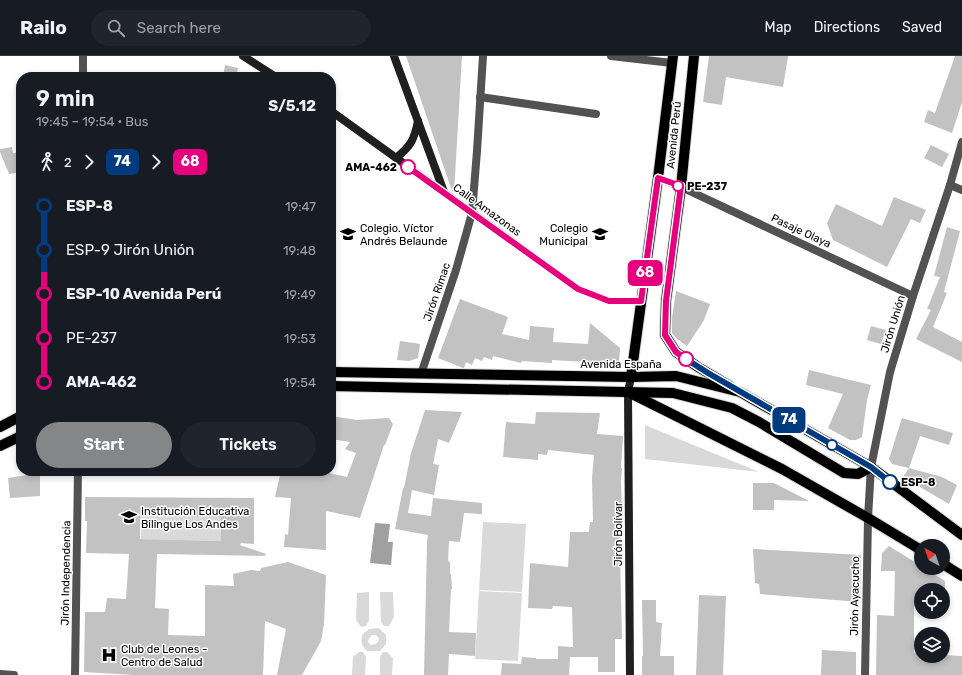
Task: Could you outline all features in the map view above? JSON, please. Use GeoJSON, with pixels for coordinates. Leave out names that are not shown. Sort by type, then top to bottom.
{"type":"FeatureCollection","features":[{"type":"Feature","properties":{"kind":"main road","name":"Avenida Perú"},"geometry":{"type":"LineString","coordinates":[[694,56],[681,186],[666,301],[665,335],[676,352],[740,392]]}},
{"type":"Feature","properties":{"kind":"main road","name":"Avenida Perú"},"geometry":{"type":"LineString","coordinates":[[630,377],[673,60]]}},
{"type":"Feature","properties":{"kind":"main road","name":"Avenida España"},"geometry":{"type":"LineString","coordinates":[[336,372],[630,377],[676,376],[740,392],[871,467],[962,535]]}},
{"type":"Feature","properties":{"kind":"main road"},"geometry":{"type":"LineString","coordinates":[[336,386],[673,393],[732,408],[759,422],[844,473],[858,474],[871,467]]}},
{"type":"Feature","properties":{"kind":"main road"},"geometry":{"type":"LineString","coordinates":[[628,392],[782,469],[914,546]]}},
{"type":"Feature","properties":{"kind":"main road"},"geometry":{"type":"LineString","coordinates":[[0,427],[16,419]]}},
{"type":"Feature","properties":{"kind":"main road"},"geometry":{"type":"LineString","coordinates":[[0,446],[16,438]]}},
{"type":"Feature","properties":{"kind":"main road"},"geometry":{"type":"LineString","coordinates":[[950,568],[962,576]]}},
{"type":"Feature","properties":{"kind":"street"},"geometry":{"type":"LineString","coordinates":[[83,56],[83,72]]}},
{"type":"Feature","properties":{"kind":"street"},"geometry":{"type":"LineString","coordinates":[[242,56],[268,72]]}},
{"type":"Feature","properties":{"kind":"street"},"geometry":{"type":"LineString","coordinates":[[394,56],[444,192]]}},
{"type":"Feature","properties":{"kind":"street","name":"Jirón Rimac"},"geometry":{"type":"LineString","coordinates":[[421,374],[456,270],[472,213],[483,56]]}},
{"type":"Feature","properties":{"kind":"street"},"geometry":{"type":"LineString","coordinates":[[611,56],[673,60]]}},
{"type":"Feature","properties":{"kind":"street"},"geometry":{"type":"LineString","coordinates":[[480,97],[596,114]]}},
{"type":"Feature","properties":{"kind":"street","name":"Calle Amazonas"},"geometry":{"type":"LineString","coordinates":[[336,115],[578,289],[609,301],[641,301]]}},
{"type":"Feature","properties":{"kind":"street"},"geometry":{"type":"LineString","coordinates":[[396,158],[406,151],[412,142],[418,120]]}},
{"type":"Feature","properties":{"kind":"street","name":"Jirón Unión"},"geometry":{"type":"LineString","coordinates":[[868,518],[871,467],[890,372],[913,296],[950,185],[962,142]]}},
{"type":"Feature","properties":{"kind":"street","name":"Pasaje Olaya"},"geometry":{"type":"LineString","coordinates":[[658,178],[681,186],[913,296]]}},
{"type":"Feature","properties":{"kind":"street"},"geometry":{"type":"LineString","coordinates":[[950,185],[962,190]]}},
{"type":"Feature","properties":{"kind":"street","name":"Avenida Perú"},"geometry":{"type":"LineString","coordinates":[[628,392],[630,377]]}},
{"type":"Feature","properties":{"kind":"street","name":"Jirón Bolívar"},"geometry":{"type":"LineString","coordinates":[[628,392],[630,675]]}},
{"type":"Feature","properties":{"kind":"street","name":"Jirón Independencia"},"geometry":{"type":"LineString","coordinates":[[75,675],[78,476]]}},
{"type":"Feature","properties":{"kind":"street","name":"Jirón Ayacucho"},"geometry":{"type":"LineString","coordinates":[[865,675],[868,518]]}},
{"type":"Feature","properties":{"kind":"street"},"geometry":{"type":"LineString","coordinates":[[0,674],[14,675]]}},
{"type":"Feature","properties":{"kind":"shaded area"},"geometry":{"type":"Polygon","coordinates":[[[645,425],[759,472],[645,459],[645,425]]]}},
{"type":"Feature","properties":{"kind":"shaded area"},"geometry":{"type":"Polygon","coordinates":[[[140,516],[221,517],[221,541],[141,539],[140,516]]]}},
{"type":"Feature","properties":{"kind":"shaded area"},"geometry":{"type":"Polygon","coordinates":[[[483,522],[526,524],[522,592],[479,590],[483,522]]]}},
{"type":"Feature","properties":{"kind":"shaded area"},"geometry":{"type":"Polygon","coordinates":[[[375,523],[390,524],[388,542],[393,542],[391,565],[370,563],[375,523]]]}},
{"type":"Feature","properties":{"kind":"shaded area"},"geometry":{"type":"Polygon","coordinates":[[[479,591],[522,593],[518,661],[475,659],[479,591]]]}},
{"type":"Feature","properties":{"kind":"shaded area"},"geometry":{"type":"Polygon","coordinates":[[[369,592],[369,621],[366,626],[361,627],[356,620],[357,593],[369,592]]]}},
{"type":"Feature","properties":{"kind":"shaded area"},"geometry":{"type":"Polygon","coordinates":[[[380,592],[393,592],[394,617],[389,626],[384,626],[381,622],[380,592]]]}},
{"type":"Feature","properties":{"kind":"shaded area"},"geometry":{"type":"Polygon","coordinates":[[[379,628],[386,635],[386,644],[380,651],[367,651],[362,645],[362,635],[369,629],[379,628]],[[372,635],[369,638],[368,642],[371,645],[378,642],[379,638],[376,635],[372,635]]]}},
{"type":"Feature","properties":{"kind":"shaded area"},"geometry":{"type":"Polygon","coordinates":[[[359,652],[363,652],[366,657],[365,675],[352,675],[353,657],[359,652]]]}},
{"type":"Feature","properties":{"kind":"shaded area"},"geometry":{"type":"Polygon","coordinates":[[[383,652],[387,652],[393,658],[392,675],[380,675],[380,657],[383,652]]]}},
{"type":"Feature","properties":{"kind":"building"},"geometry":{"type":"Polygon","coordinates":[[[406,56],[462,56],[454,193],[452,191],[406,56]]]}},
{"type":"Feature","properties":{"kind":"building"},"geometry":{"type":"Polygon","coordinates":[[[709,56],[788,56],[783,87],[726,77],[722,105],[703,102],[709,56]]]}},
{"type":"Feature","properties":{"kind":"building"},"geometry":{"type":"Polygon","coordinates":[[[955,56],[962,56],[962,102],[952,133],[924,122],[928,110],[935,113],[955,56]]]}},
{"type":"Feature","properties":{"kind":"building"},"geometry":{"type":"Polygon","coordinates":[[[225,65],[238,68],[237,72],[224,72],[225,65]]]}},
{"type":"Feature","properties":{"kind":"building"},"geometry":{"type":"Polygon","coordinates":[[[931,145],[949,154],[942,167],[924,158],[931,145]]]}},
{"type":"Feature","properties":{"kind":"building"},"geometry":{"type":"Polygon","coordinates":[[[12,147],[13,153],[16,153],[16,173],[9,174],[0,149],[12,147]]]}},
{"type":"Feature","properties":{"kind":"building"},"geometry":{"type":"Polygon","coordinates":[[[894,197],[926,210],[920,223],[911,219],[887,267],[833,240],[827,223],[836,204],[882,226],[894,197]]]}},
{"type":"Feature","properties":{"kind":"building"},"geometry":{"type":"Polygon","coordinates":[[[947,227],[960,231],[944,292],[947,293],[933,327],[962,342],[962,362],[916,339],[931,310],[927,309],[940,277],[934,276],[947,227]]]}},
{"type":"Feature","properties":{"kind":"building"},"geometry":{"type":"Polygon","coordinates":[[[676,291],[710,304],[704,320],[687,346],[677,339],[672,333],[672,318],[676,291]]]}},
{"type":"Feature","properties":{"kind":"building"},"geometry":{"type":"Polygon","coordinates":[[[460,299],[508,317],[502,334],[529,340],[530,326],[554,328],[553,342],[588,344],[590,323],[620,348],[619,364],[552,360],[552,363],[522,361],[521,363],[493,356],[492,360],[484,357],[482,361],[475,358],[472,365],[466,362],[463,368],[438,358],[460,299]]]}},
{"type":"Feature","properties":{"kind":"building"},"geometry":{"type":"Polygon","coordinates":[[[871,326],[886,330],[881,344],[867,340],[871,326]]]}},
{"type":"Feature","properties":{"kind":"building"},"geometry":{"type":"Polygon","coordinates":[[[400,341],[420,344],[418,358],[409,361],[397,360],[400,341]]]}},
{"type":"Feature","properties":{"kind":"building"},"geometry":{"type":"Polygon","coordinates":[[[809,370],[871,385],[867,400],[862,437],[856,440],[850,440],[828,428],[843,394],[806,385],[809,370]]]}},
{"type":"Feature","properties":{"kind":"building"},"geometry":{"type":"Polygon","coordinates":[[[425,410],[462,412],[449,443],[438,439],[433,464],[439,465],[434,495],[412,490],[408,513],[431,516],[433,498],[482,503],[482,514],[464,513],[460,542],[449,541],[448,561],[450,562],[452,589],[449,632],[476,633],[475,656],[449,654],[448,675],[424,675],[428,535],[395,529],[411,453],[425,410]]]}},
{"type":"Feature","properties":{"kind":"building"},"geometry":{"type":"Polygon","coordinates":[[[536,412],[600,413],[597,434],[623,436],[620,554],[622,639],[615,639],[615,672],[598,672],[598,657],[570,657],[569,675],[501,675],[502,663],[521,664],[522,657],[536,659],[558,659],[558,646],[573,647],[572,607],[553,606],[552,609],[528,608],[530,563],[568,567],[570,532],[589,532],[590,522],[593,522],[592,478],[594,455],[548,450],[547,455],[538,454],[538,460],[503,457],[506,422],[535,424],[536,412]]]}},
{"type":"Feature","properties":{"kind":"building"},"geometry":{"type":"Polygon","coordinates":[[[336,417],[357,420],[389,418],[393,424],[384,445],[360,518],[326,511],[326,550],[284,547],[285,534],[288,535],[291,498],[275,497],[280,476],[336,476],[336,475],[347,477],[356,453],[345,449],[350,442],[336,440],[336,417]]]}},
{"type":"Feature","properties":{"kind":"building"},"geometry":{"type":"Polygon","coordinates":[[[902,418],[953,433],[949,445],[920,436],[909,468],[892,464],[889,459],[902,418]]]}},
{"type":"Feature","properties":{"kind":"building"},"geometry":{"type":"Polygon","coordinates":[[[909,468],[942,477],[957,485],[949,504],[903,477],[909,468]]]}},
{"type":"Feature","properties":{"kind":"building"},"geometry":{"type":"Polygon","coordinates":[[[40,476],[40,496],[10,498],[8,478],[40,476]]]}},
{"type":"Feature","properties":{"kind":"building"},"geometry":{"type":"Polygon","coordinates":[[[753,483],[774,483],[809,501],[774,500],[774,510],[753,510],[753,483]]]}},
{"type":"Feature","properties":{"kind":"building"},"geometry":{"type":"Polygon","coordinates":[[[85,497],[254,498],[254,544],[241,543],[240,545],[266,554],[265,556],[157,554],[155,608],[169,609],[168,635],[205,636],[205,585],[234,586],[233,574],[251,570],[260,571],[261,568],[288,562],[326,575],[324,624],[321,641],[302,675],[277,675],[286,629],[265,621],[263,675],[134,675],[84,672],[85,612],[105,612],[107,598],[126,599],[129,554],[86,553],[87,521],[85,521],[85,497]],[[140,516],[140,539],[221,541],[221,517],[140,516]]]}},
{"type":"Feature","properties":{"kind":"building"},"geometry":{"type":"Polygon","coordinates":[[[889,546],[914,562],[914,575],[935,575],[945,581],[945,583],[914,583],[914,663],[950,663],[950,655],[962,656],[962,675],[876,675],[877,615],[894,616],[895,571],[881,571],[882,553],[889,546]]]}},
{"type":"Feature","properties":{"kind":"building"},"geometry":{"type":"Polygon","coordinates":[[[753,549],[861,555],[860,602],[760,594],[759,584],[755,583],[753,549]]]}},
{"type":"Feature","properties":{"kind":"building"},"geometry":{"type":"Polygon","coordinates":[[[699,595],[726,596],[723,675],[696,675],[699,595]]]}},
{"type":"Feature","properties":{"kind":"building"},"geometry":{"type":"Polygon","coordinates":[[[642,600],[656,600],[656,622],[662,623],[660,656],[674,656],[674,675],[642,675],[642,600]]]}},
{"type":"Feature","properties":{"kind":"building"},"geometry":{"type":"Polygon","coordinates":[[[822,650],[856,652],[856,675],[821,675],[822,650]]]}},
{"type":"Feature","properties":{"kind":"bus line","name":"68"},"geometry":{"type":"LineString","coordinates":[[408,167],[578,289],[609,301],[641,301],[658,178],[681,186],[666,301],[665,335],[676,352],[686,359]]}},
{"type":"Feature","properties":{"kind":"bus line","name":"74"},"geometry":{"type":"LineString","coordinates":[[686,359],[871,467],[890,482]]}},
{"type":"Feature","properties":{"kind":"place","name":"AMA-462"},"geometry":{"type":"Point","coordinates":[408,167]}},
{"type":"Feature","properties":{"kind":"place","name":"PE-237"},"geometry":{"type":"Point","coordinates":[678,186]}},
{"type":"Feature","properties":{"kind":"place","name":"Colegio. Víctor Andrés Belaunde"},"geometry":{"type":"Point","coordinates":[348,234]}},
{"type":"Feature","properties":{"kind":"place","name":"Colegio Municipal"},"geometry":{"type":"Point","coordinates":[600,234]}},
{"type":"Feature","properties":{"kind":"place","name":"ESP-8"},"geometry":{"type":"Point","coordinates":[890,482]}},
{"type":"Feature","properties":{"kind":"place","name":"Institución Educativa Bilingue Los Andes"},"geometry":{"type":"Point","coordinates":[129,517]}},
{"type":"Feature","properties":{"kind":"place","name":"Club de Leones - Centro de Salud"},"geometry":{"type":"Point","coordinates":[109,655]}}]}
